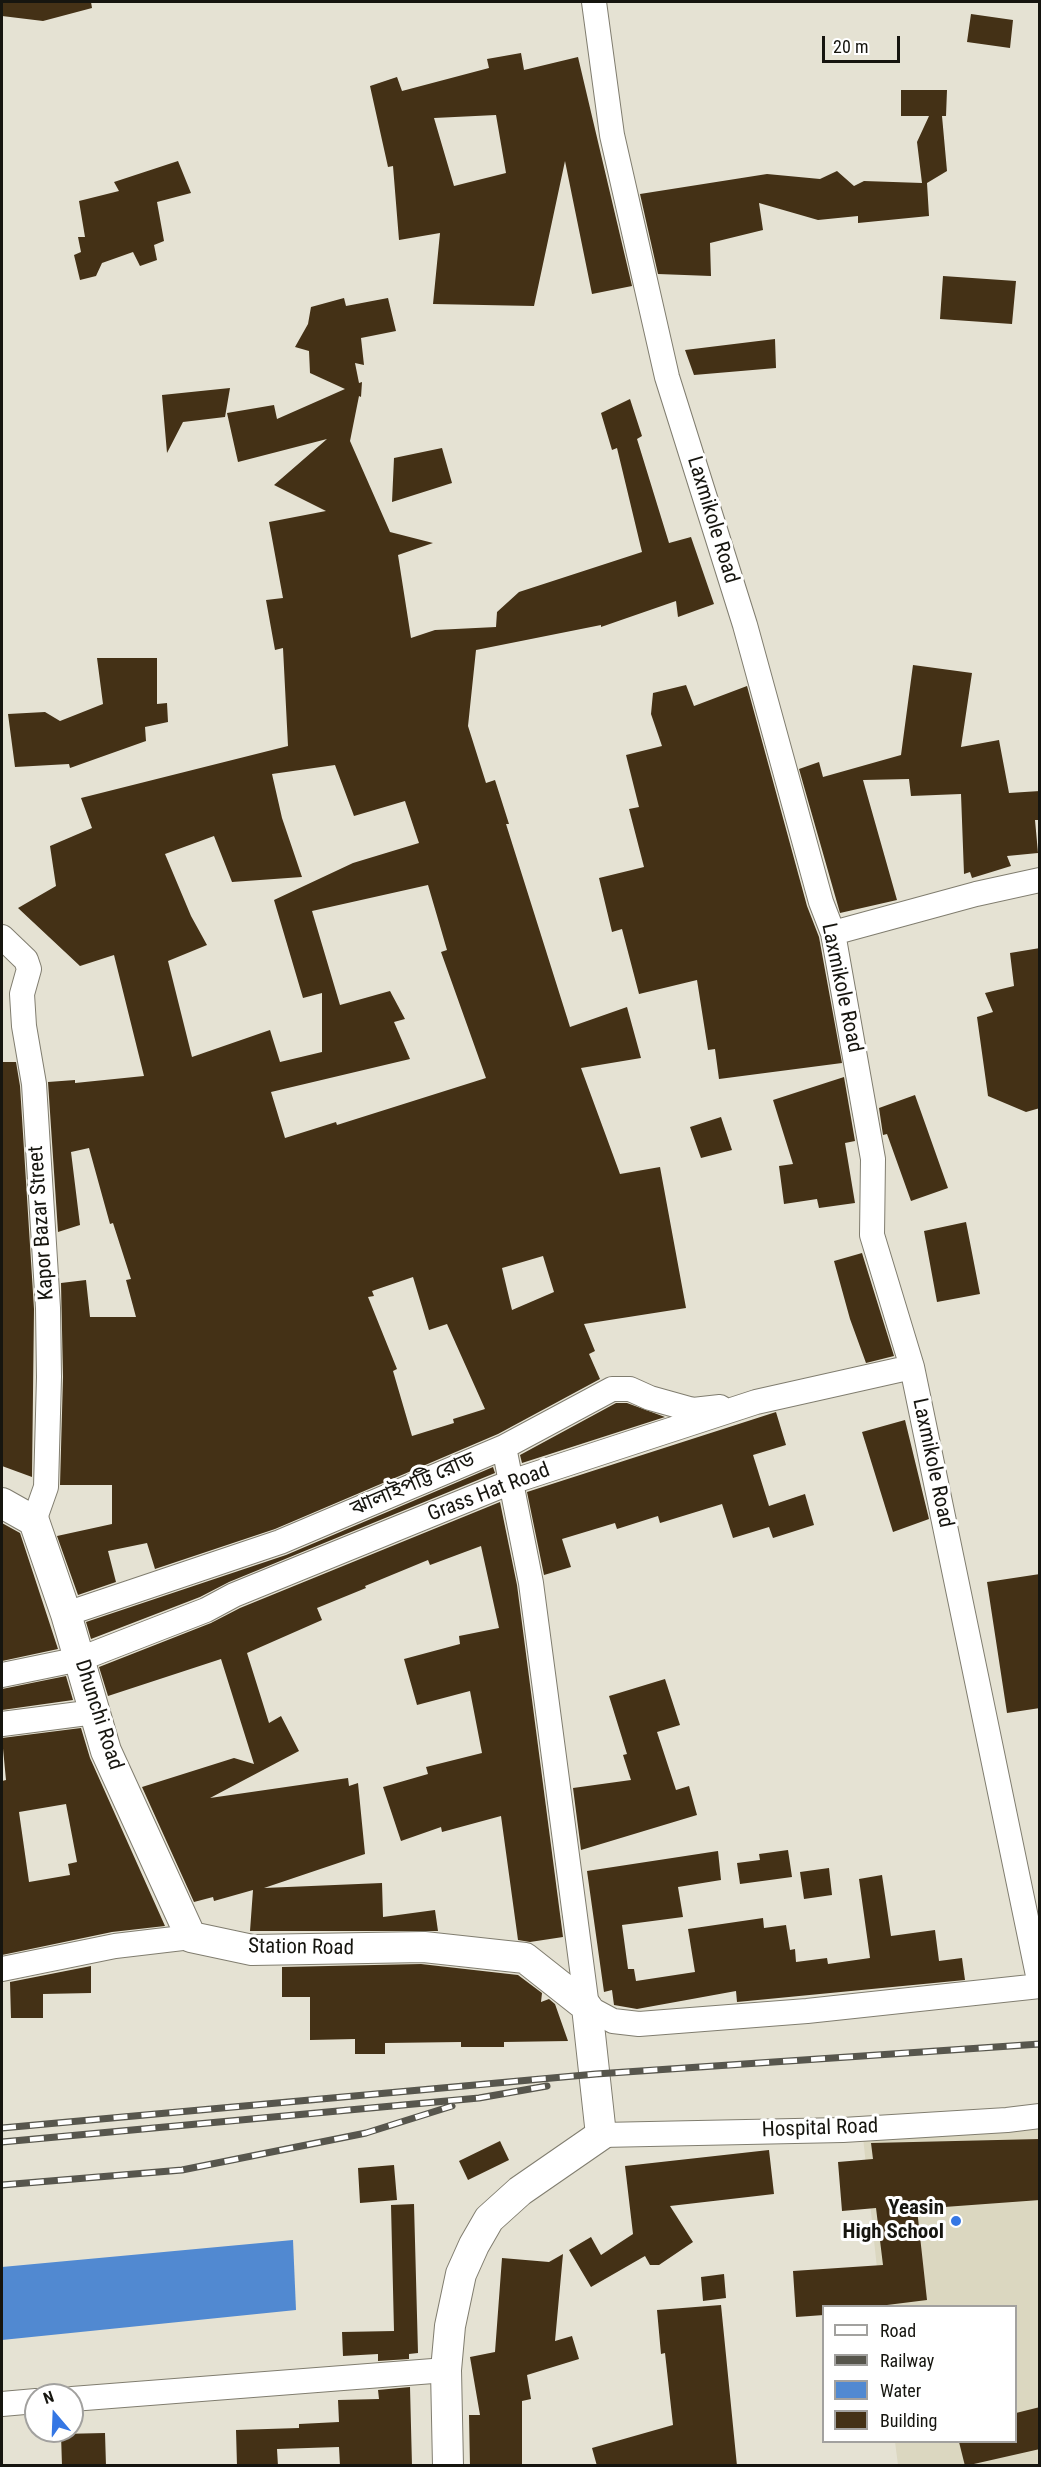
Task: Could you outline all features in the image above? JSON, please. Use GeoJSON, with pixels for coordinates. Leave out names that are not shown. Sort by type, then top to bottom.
{"type":"FeatureCollection","features":[{"type":"Feature","properties":{"kind":"street","name":"Laxmikole Road"},"geometry":{"type":"LineString","coordinates":[[594,2],[612,135],[667,376],[745,625],[821,902],[833,933],[873,1159],[872,1235],[912,1367],[1040,1986]]}},
{"type":"Feature","properties":{"kind":"street"},"geometry":{"type":"LineString","coordinates":[[833,933],[976,894],[1040,880]]}},
{"type":"Feature","properties":{"kind":"street","name":"Kapor Bazar Street"},"geometry":{"type":"LineString","coordinates":[[2,937],[26,960],[29,969],[22,994],[24,1026],[34,1084],[48,1308],[46,1487],[34,1521]]}},
{"type":"Feature","properties":{"kind":"street","name":"Grass Hat Road"},"geometry":{"type":"LineString","coordinates":[[2,1675],[80,1659],[206,1610],[234,1595],[511,1482],[756,1402],[912,1367]]}},
{"type":"Feature","properties":{"kind":"street","name":"ঝালাইপট্টি রোড"},"geometry":{"type":"LineString","coordinates":[[66,1614],[280,1542],[504,1447],[612,1389],[630,1389],[693,1410],[756,1402]]}},
{"type":"Feature","properties":{"kind":"street"},"geometry":{"type":"LineString","coordinates":[[448,2466],[446,2370],[450,2326],[461,2274],[489,2219],[520,2191],[601,2135],[587,2007],[531,1583],[504,1447]]}},
{"type":"Feature","properties":{"kind":"street"},"geometry":{"type":"LineString","coordinates":[[2,1503],[34,1521]]}},
{"type":"Feature","properties":{"kind":"street","name":"Dhunchi Road"},"geometry":{"type":"LineString","coordinates":[[34,1521],[66,1614],[106,1751],[191,1937]]}},
{"type":"Feature","properties":{"kind":"street"},"geometry":{"type":"LineString","coordinates":[[2,1724],[95,1712]]}},
{"type":"Feature","properties":{"kind":"street","name":"Station Road"},"geometry":{"type":"LineString","coordinates":[[2,1969],[115,1946],[191,1937],[252,1950],[424,1947],[525,1958],[587,2007]]}},
{"type":"Feature","properties":{"kind":"street"},"geometry":{"type":"LineString","coordinates":[[587,2007],[613,2021],[639,2024],[807,2011],[1040,1986]]}},
{"type":"Feature","properties":{"kind":"street","name":"Hospital Road"},"geometry":{"type":"LineString","coordinates":[[601,2135],[843,2130],[1040,2116]]}},
{"type":"Feature","properties":{"kind":"street"},"geometry":{"type":"LineString","coordinates":[[84,2398],[446,2370]]}},
{"type":"Feature","properties":{"kind":"street"},"geometry":{"type":"LineString","coordinates":[[2,2404],[24,2403]]}},
{"type":"Feature","properties":{"kind":"shaded area","name":"Yeasin High School"},"geometry":{"type":"Polygon","coordinates":[[[1039,2125],[1039,2465],[898,2465],[895,2443],[1017,2443],[1017,2305],[881,2305],[863,2137],[1039,2125]]]}},
{"type":"Feature","properties":{"kind":"water"},"geometry":{"type":"Polygon","coordinates":[[[293,2240],[296,2310],[2,2340],[2,2267],[293,2240]]]}},
{"type":"Feature","properties":{"kind":"building"},"geometry":{"type":"Polygon","coordinates":[[[2,2],[91,2],[92,8],[43,21],[2,16],[2,2]]]}},
{"type":"Feature","properties":{"kind":"building"},"geometry":{"type":"Polygon","coordinates":[[[971,14],[1013,20],[1010,48],[967,42],[971,14]]]}},
{"type":"Feature","properties":{"kind":"building"},"geometry":{"type":"Polygon","coordinates":[[[521,53],[524,70],[578,57],[632,286],[592,294],[565,161],[534,306],[433,304],[440,233],[399,240],[393,166],[388,167],[370,86],[397,77],[402,91],[489,68],[487,59],[521,53]],[[496,115],[434,118],[454,186],[506,173],[496,115]]]}},
{"type":"Feature","properties":{"kind":"building"},"geometry":{"type":"Polygon","coordinates":[[[901,90],[947,90],[946,116],[942,116],[947,171],[927,183],[929,216],[858,223],[858,216],[818,220],[759,203],[763,230],[710,243],[711,276],[658,274],[640,194],[767,174],[820,179],[837,171],[854,186],[864,181],[922,183],[917,142],[929,116],[901,116],[901,90]]]}},
{"type":"Feature","properties":{"kind":"building"},"geometry":{"type":"Polygon","coordinates":[[[178,161],[191,193],[157,202],[164,241],[154,245],[157,260],[140,266],[133,252],[102,263],[96,276],[80,280],[74,255],[81,252],[78,237],[85,237],[79,201],[119,191],[114,182],[178,161]]]}},
{"type":"Feature","properties":{"kind":"building"},"geometry":{"type":"Polygon","coordinates":[[[943,276],[1016,281],[1012,324],[940,319],[943,276]]]}},
{"type":"Feature","properties":{"kind":"building"},"geometry":{"type":"Polygon","coordinates":[[[344,298],[346,306],[388,298],[396,331],[361,338],[364,365],[355,363],[359,383],[362,382],[361,397],[359,396],[350,441],[390,532],[433,543],[398,555],[411,638],[435,630],[496,627],[497,612],[519,592],[642,552],[617,448],[612,450],[601,413],[630,399],[642,436],[637,439],[669,543],[691,537],[714,604],[678,617],[676,601],[601,627],[601,625],[476,650],[468,726],[486,783],[495,780],[509,824],[506,824],[570,1027],[627,1007],[641,1058],[581,1068],[620,1174],[660,1167],[686,1308],[584,1324],[595,1351],[589,1354],[600,1379],[498,1434],[275,1529],[155,1569],[147,1543],[108,1551],[116,1582],[78,1595],[57,1536],[112,1524],[112,1485],[60,1485],[63,1377],[61,1283],[86,1280],[90,1317],[136,1317],[126,1280],[131,1279],[113,1223],[110,1224],[89,1148],[71,1152],[80,1225],[58,1232],[48,1082],[75,1080],[75,1083],[144,1076],[114,955],[80,966],[18,908],[56,886],[50,846],[92,828],[81,798],[288,746],[283,648],[275,650],[266,600],[283,598],[269,522],[326,511],[274,485],[327,439],[238,462],[227,413],[274,405],[277,419],[345,389],[310,373],[309,351],[295,347],[308,324],[311,307],[344,298]],[[335,765],[272,774],[282,818],[302,877],[232,882],[214,836],[165,854],[191,916],[207,945],[168,961],[192,1057],[270,1030],[280,1062],[322,1052],[322,993],[303,998],[274,900],[353,863],[419,843],[405,801],[354,816],[335,765]],[[428,885],[312,911],[340,1005],[390,991],[405,1019],[394,1022],[410,1059],[271,1092],[285,1138],[336,1122],[337,1125],[486,1078],[441,952],[447,950],[428,885]],[[543,1256],[502,1268],[512,1310],[554,1292],[543,1256]],[[413,1277],[372,1291],[374,1296],[368,1297],[397,1369],[393,1371],[412,1436],[454,1423],[453,1419],[485,1409],[447,1324],[429,1330],[413,1277]]]}},
{"type":"Feature","properties":{"kind":"building"},"geometry":{"type":"Polygon","coordinates":[[[775,339],[776,368],[694,375],[685,350],[775,339]]]}},
{"type":"Feature","properties":{"kind":"building"},"geometry":{"type":"Polygon","coordinates":[[[230,388],[225,417],[183,422],[167,453],[162,395],[230,388]]]}},
{"type":"Feature","properties":{"kind":"building"},"geometry":{"type":"Polygon","coordinates":[[[442,448],[452,483],[392,502],[394,458],[442,448]]]}},
{"type":"Feature","properties":{"kind":"building"},"geometry":{"type":"Polygon","coordinates":[[[97,658],[157,658],[157,704],[167,703],[168,722],[145,727],[146,741],[70,768],[69,764],[15,767],[8,714],[45,712],[60,721],[103,704],[97,658]]]}},
{"type":"Feature","properties":{"kind":"building"},"geometry":{"type":"Polygon","coordinates":[[[913,665],[972,673],[961,747],[999,740],[1009,793],[1040,791],[1040,820],[1035,820],[1038,853],[1007,856],[1011,866],[972,878],[970,872],[964,874],[961,794],[911,796],[909,779],[863,780],[897,900],[840,913],[799,769],[819,762],[823,777],[901,755],[913,665]]]}},
{"type":"Feature","properties":{"kind":"building"},"geometry":{"type":"Polygon","coordinates":[[[686,685],[694,706],[747,686],[807,906],[819,937],[842,1063],[719,1079],[715,1049],[708,1050],[697,980],[639,994],[622,929],[612,932],[599,878],[644,867],[629,809],[639,807],[626,755],[662,746],[651,714],[653,693],[686,685]]]}},
{"type":"Feature","properties":{"kind":"building"},"geometry":{"type":"Polygon","coordinates":[[[1040,948],[1040,1108],[1026,1112],[988,1096],[977,1017],[993,1012],[985,993],[1014,986],[1010,953],[1040,948]]]}},
{"type":"Feature","properties":{"kind":"building"},"geometry":{"type":"Polygon","coordinates":[[[2,1062],[16,1062],[20,1086],[34,1309],[32,1477],[2,1466],[2,1062]]]}},
{"type":"Feature","properties":{"kind":"building"},"geometry":{"type":"Polygon","coordinates":[[[844,1077],[855,1141],[845,1143],[855,1203],[819,1208],[817,1199],[784,1204],[779,1166],[793,1164],[773,1100],[844,1077]]]}},
{"type":"Feature","properties":{"kind":"building"},"geometry":{"type":"Polygon","coordinates":[[[915,1095],[948,1188],[911,1201],[887,1134],[883,1135],[879,1108],[915,1095]]]}},
{"type":"Feature","properties":{"kind":"building"},"geometry":{"type":"Polygon","coordinates":[[[721,1117],[732,1150],[701,1158],[690,1127],[721,1117]]]}},
{"type":"Feature","properties":{"kind":"building"},"geometry":{"type":"Polygon","coordinates":[[[966,1222],[980,1294],[937,1302],[924,1231],[966,1222]]]}},
{"type":"Feature","properties":{"kind":"building"},"geometry":{"type":"Polygon","coordinates":[[[862,1253],[894,1356],[866,1363],[850,1319],[834,1261],[862,1253]]]}},
{"type":"Feature","properties":{"kind":"building"},"geometry":{"type":"Polygon","coordinates":[[[616,1403],[627,1403],[665,1417],[522,1463],[520,1455],[616,1403]]]}},
{"type":"Feature","properties":{"kind":"building"},"geometry":{"type":"Polygon","coordinates":[[[776,1412],[786,1445],[753,1455],[769,1506],[805,1494],[814,1525],[773,1538],[769,1527],[733,1538],[722,1504],[660,1523],[658,1516],[617,1529],[615,1523],[562,1539],[571,1567],[544,1575],[527,1492],[776,1412]]]}},
{"type":"Feature","properties":{"kind":"building"},"geometry":{"type":"Polygon","coordinates":[[[905,1420],[929,1519],[893,1532],[862,1432],[905,1420]]]}},
{"type":"Feature","properties":{"kind":"building"},"geometry":{"type":"Polygon","coordinates":[[[493,1467],[495,1473],[229,1582],[200,1597],[91,1639],[86,1622],[286,1555],[493,1467]]]}},
{"type":"Feature","properties":{"kind":"building"},"geometry":{"type":"Polygon","coordinates":[[[500,1502],[517,1585],[563,1937],[530,1942],[518,1940],[501,1816],[442,1832],[441,1827],[401,1841],[383,1787],[428,1774],[426,1767],[482,1753],[470,1691],[417,1705],[404,1659],[460,1644],[459,1636],[499,1628],[481,1546],[430,1565],[428,1560],[365,1586],[366,1588],[317,1608],[322,1620],[247,1653],[269,1723],[281,1716],[299,1751],[210,1798],[348,1778],[349,1786],[358,1783],[365,1854],[264,1888],[382,1883],[383,1917],[435,1910],[438,1931],[250,1931],[253,1890],[214,1901],[213,1897],[194,1902],[142,1787],[234,1758],[254,1764],[221,1659],[108,1696],[99,1667],[211,1623],[240,1608],[500,1502]]]}},
{"type":"Feature","properties":{"kind":"building"},"geometry":{"type":"Polygon","coordinates":[[[2,1523],[20,1533],[58,1649],[2,1661],[2,1523]]]}},
{"type":"Feature","properties":{"kind":"building"},"geometry":{"type":"Polygon","coordinates":[[[1040,1574],[1040,1708],[1007,1713],[987,1582],[1040,1574]]]}},
{"type":"Feature","properties":{"kind":"building"},"geometry":{"type":"Polygon","coordinates":[[[66,1676],[73,1700],[2,1710],[2,1689],[66,1676]]]}},
{"type":"Feature","properties":{"kind":"building"},"geometry":{"type":"Polygon","coordinates":[[[665,1679],[680,1725],[657,1732],[676,1790],[689,1786],[697,1815],[581,1850],[573,1788],[631,1780],[623,1755],[627,1754],[609,1696],[665,1679]]]}},
{"type":"Feature","properties":{"kind":"building"},"geometry":{"type":"Polygon","coordinates":[[[81,1728],[90,1758],[165,1926],[112,1932],[2,1955],[2,1781],[6,1780],[2,1738],[81,1728]],[[66,1804],[19,1812],[29,1882],[70,1875],[68,1864],[77,1862],[66,1804]]]}},
{"type":"Feature","properties":{"kind":"building"},"geometry":{"type":"Polygon","coordinates":[[[788,1850],[792,1877],[740,1884],[737,1863],[760,1860],[759,1854],[788,1850]]]}},
{"type":"Feature","properties":{"kind":"building"},"geometry":{"type":"Polygon","coordinates":[[[718,1851],[721,1880],[678,1887],[683,1917],[622,1925],[628,1969],[634,1969],[636,1981],[695,1972],[688,1929],[763,1918],[764,1928],[786,1925],[790,1950],[795,1949],[796,1962],[827,1958],[828,1964],[870,1958],[859,1879],[882,1875],[891,1936],[935,1930],[939,1961],[962,1958],[965,1980],[737,2002],[736,1991],[637,2009],[614,2005],[612,1990],[604,1992],[587,1871],[718,1851]]]}},
{"type":"Feature","properties":{"kind":"building"},"geometry":{"type":"Polygon","coordinates":[[[829,1868],[832,1895],[804,1899],[800,1872],[829,1868]]]}},
{"type":"Feature","properties":{"kind":"building"},"geometry":{"type":"Polygon","coordinates":[[[421,1964],[518,1975],[542,1993],[541,2002],[549,1999],[555,2004],[568,2041],[504,2042],[504,2047],[461,2047],[461,2042],[385,2043],[385,2054],[355,2054],[355,2039],[310,2040],[310,1997],[282,1997],[282,1967],[421,1964]]]}},
{"type":"Feature","properties":{"kind":"building"},"geometry":{"type":"Polygon","coordinates":[[[91,1966],[91,1993],[43,1994],[43,2018],[11,2018],[10,1982],[91,1966]]]}},
{"type":"Feature","properties":{"kind":"building"},"geometry":{"type":"Polygon","coordinates":[[[1040,2139],[1040,2200],[917,2209],[927,2300],[887,2305],[822,2305],[822,2315],[796,2317],[793,2271],[883,2265],[876,2208],[842,2211],[838,2162],[873,2159],[871,2143],[1040,2139]]]}},
{"type":"Feature","properties":{"kind":"building"},"geometry":{"type":"Polygon","coordinates":[[[500,2141],[509,2160],[468,2180],[459,2161],[500,2141]]]}},
{"type":"Feature","properties":{"kind":"building"},"geometry":{"type":"Polygon","coordinates":[[[769,2150],[774,2194],[670,2206],[693,2242],[659,2265],[650,2265],[645,2256],[591,2287],[569,2250],[591,2237],[601,2255],[633,2234],[625,2166],[769,2150]]]}},
{"type":"Feature","properties":{"kind":"building"},"geometry":{"type":"Polygon","coordinates":[[[394,2165],[397,2200],[360,2203],[358,2168],[394,2165]]]}},
{"type":"Feature","properties":{"kind":"building"},"geometry":{"type":"Polygon","coordinates":[[[414,2204],[418,2353],[409,2354],[409,2359],[378,2361],[378,2354],[343,2356],[342,2332],[394,2331],[391,2205],[414,2204]]]}},
{"type":"Feature","properties":{"kind":"building"},"geometry":{"type":"Polygon","coordinates":[[[563,2254],[555,2341],[572,2336],[579,2359],[527,2375],[531,2399],[522,2401],[522,2466],[470,2466],[469,2415],[480,2415],[470,2357],[495,2352],[502,2258],[549,2262],[563,2254]]]}},
{"type":"Feature","properties":{"kind":"building"},"geometry":{"type":"Polygon","coordinates":[[[724,2274],[726,2298],[703,2301],[701,2277],[724,2274]]]}},
{"type":"Feature","properties":{"kind":"building"},"geometry":{"type":"Polygon","coordinates":[[[721,2305],[737,2466],[597,2466],[592,2448],[673,2425],[665,2353],[661,2354],[657,2310],[721,2305]]]}},
{"type":"Feature","properties":{"kind":"building"},"geometry":{"type":"Polygon","coordinates":[[[410,2387],[412,2466],[340,2466],[339,2447],[277,2449],[278,2466],[237,2466],[236,2430],[299,2428],[299,2424],[339,2422],[338,2400],[379,2399],[378,2390],[410,2387]]]}},
{"type":"Feature","properties":{"kind":"building"},"geometry":{"type":"Polygon","coordinates":[[[1040,2407],[1040,2449],[965,2466],[959,2443],[1017,2443],[1017,2413],[1040,2407]]]}},
{"type":"Feature","properties":{"kind":"building"},"geometry":{"type":"Polygon","coordinates":[[[84,2433],[105,2433],[106,2466],[62,2466],[61,2443],[84,2443],[84,2433]]]}},
{"type":"Feature","properties":{"kind":"railway"},"geometry":{"type":"LineString","coordinates":[[2,2128],[596,2074],[1040,2044]]}},
{"type":"Feature","properties":{"kind":"railway"},"geometry":{"type":"LineString","coordinates":[[2,2142],[479,2098],[547,2086]]}},
{"type":"Feature","properties":{"kind":"railway"},"geometry":{"type":"LineString","coordinates":[[2,2185],[182,2170],[366,2133],[452,2106]]}},
{"type":"Feature","properties":{"kind":"place","name":"Yeasin High School"},"geometry":{"type":"Point","coordinates":[956,2221]}}]}
